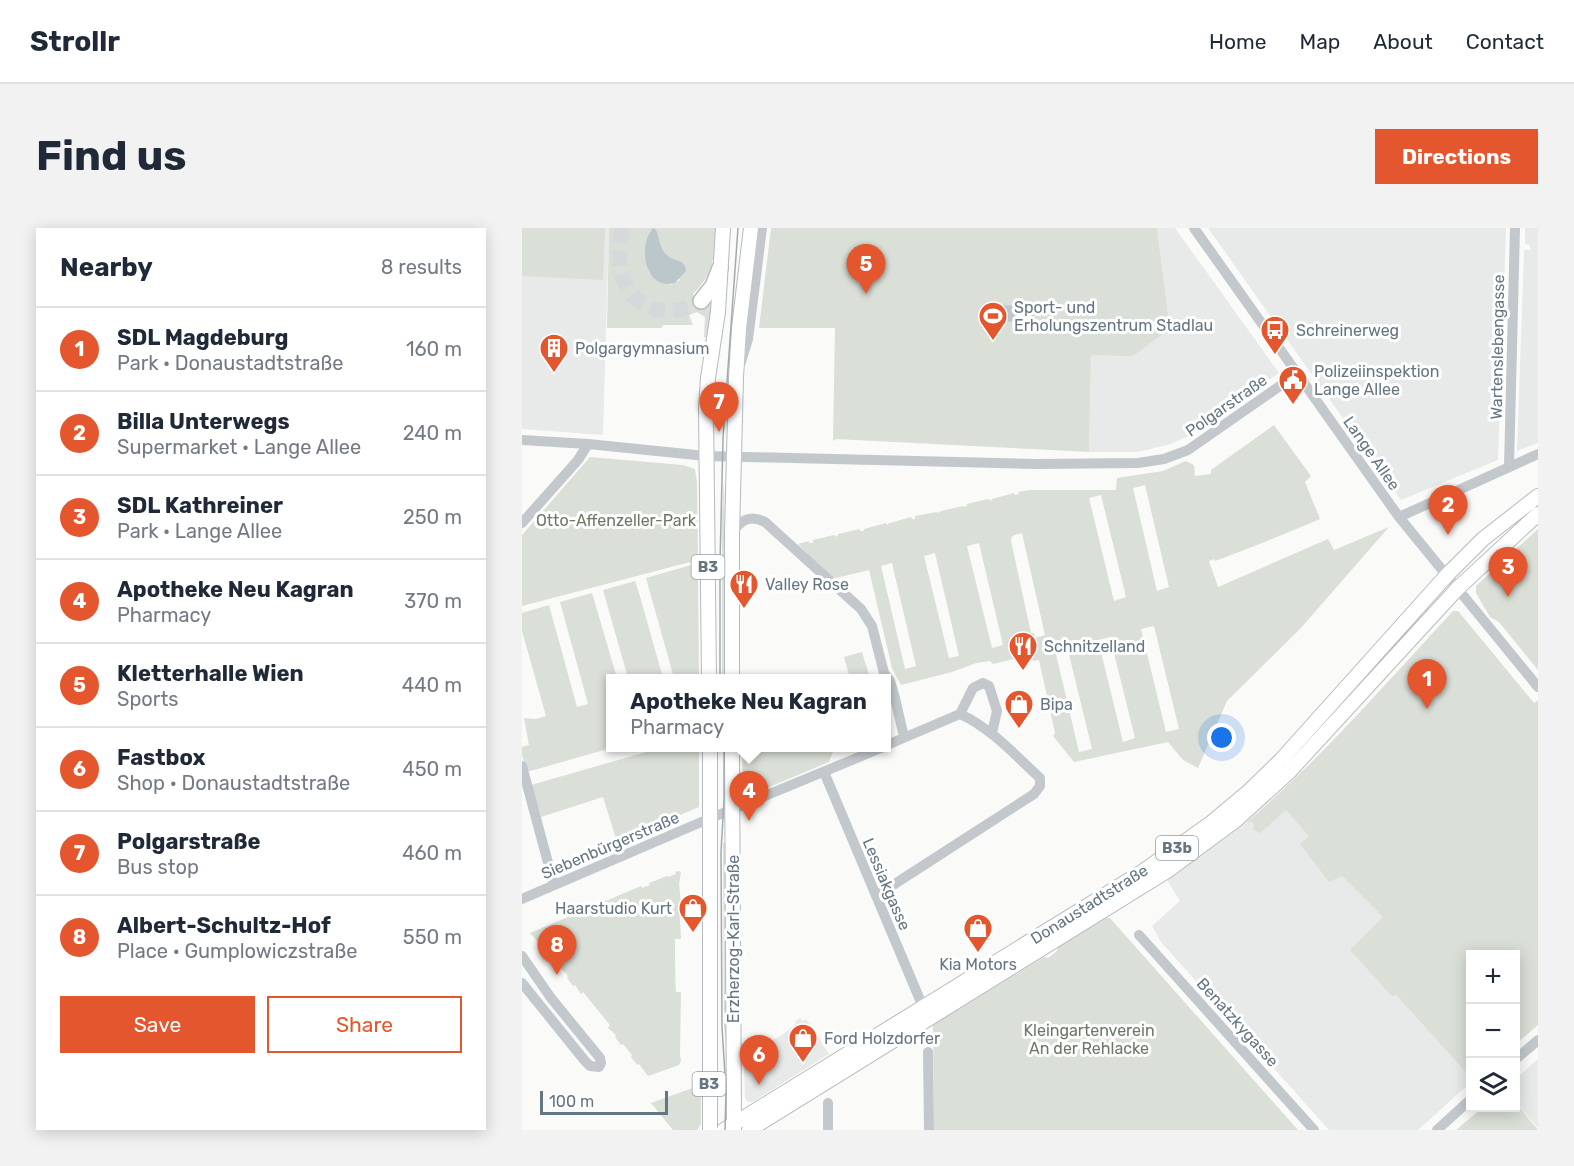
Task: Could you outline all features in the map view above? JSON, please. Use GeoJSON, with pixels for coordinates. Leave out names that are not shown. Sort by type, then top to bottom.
{"type":"FeatureCollection","features":[{"type":"Feature","properties":{"kind":"highway"},"geometry":{"type":"LineString","coordinates":[[700,301],[713,286],[720,268]]}},
{"type":"Feature","properties":{"kind":"main road","name":"B3"},"geometry":{"type":"LineString","coordinates":[[709,674],[706,456],[708,378],[718,312],[723,228]]}},
{"type":"Feature","properties":{"kind":"main road","name":"B3"},"geometry":{"type":"LineString","coordinates":[[732,674],[732,533],[736,377],[739,328],[751,228]]}},
{"type":"Feature","properties":{"kind":"main road","name":"Donaustadtstraße"},"geometry":{"type":"LineString","coordinates":[[730,1128],[1142,872],[1211,823],[1281,760],[1447,575],[1484,539],[1538,496]]}},
{"type":"Feature","properties":{"kind":"main road","name":"Donaustadtstraße"},"geometry":{"type":"LineString","coordinates":[[749,1130],[1167,871],[1217,835],[1289,772],[1457,589],[1538,514]]}},
{"type":"Feature","properties":{"kind":"main road","name":"Erzherzog-Karl-Straße"},"geometry":{"type":"LineString","coordinates":[[710,752],[710,1130]]}},
{"type":"Feature","properties":{"kind":"main road","name":"Erzherzog-Karl-Straße"},"geometry":{"type":"LineString","coordinates":[[730,1128],[732,752]]}},
{"type":"Feature","properties":{"kind":"street"},"geometry":{"type":"LineString","coordinates":[[736,377],[748,339],[762,228]]}},
{"type":"Feature","properties":{"kind":"street","name":"Lange Allee"},"geometry":{"type":"LineString","coordinates":[[1194,228],[1399,517],[1538,687]]}},
{"type":"Feature","properties":{"kind":"street","name":"Wartenslebengasse"},"geometry":{"type":"LineString","coordinates":[[1509,466],[1515,228]]}},
{"type":"Feature","properties":{"kind":"street","name":"Polgarstraße"},"geometry":{"type":"LineString","coordinates":[[522,440],[706,456],[1036,464],[1138,463],[1164,459],[1188,450],[1297,374]]}},
{"type":"Feature","properties":{"kind":"street"},"geometry":{"type":"LineString","coordinates":[[522,523],[578,460],[588,444]]}},
{"type":"Feature","properties":{"kind":"street"},"geometry":{"type":"LineString","coordinates":[[1399,517],[1538,454]]}},
{"type":"Feature","properties":{"kind":"street"},"geometry":{"type":"LineString","coordinates":[[732,533],[745,519],[756,517],[765,522],[861,609],[872,626],[885,674]]}},
{"type":"Feature","properties":{"kind":"street"},"geometry":{"type":"LineString","coordinates":[[891,743],[960,714],[973,688],[983,683],[989,686],[998,711],[992,733]]}},
{"type":"Feature","properties":{"kind":"street"},"geometry":{"type":"LineString","coordinates":[[891,684],[904,738]]}},
{"type":"Feature","properties":{"kind":"street"},"geometry":{"type":"LineString","coordinates":[[876,896],[1034,794],[1040,786],[1040,778],[992,733],[973,719],[960,714]]}},
{"type":"Feature","properties":{"kind":"street","name":"Siebenbürgerstraße"},"geometry":{"type":"LineString","coordinates":[[522,899],[870,752]]}},
{"type":"Feature","properties":{"kind":"street"},"geometry":{"type":"LineString","coordinates":[[522,766],[554,885]]}},
{"type":"Feature","properties":{"kind":"street","name":"Lessiakgasse"},"geometry":{"type":"LineString","coordinates":[[824,772],[923,1007]]}},
{"type":"Feature","properties":{"kind":"street","name":"Benatzkygasse"},"geometry":{"type":"LineString","coordinates":[[1139,935],[1314,1130]]}},
{"type":"Feature","properties":{"kind":"street"},"geometry":{"type":"LineString","coordinates":[[522,956],[600,1058],[601,1063],[598,1067],[585,1061],[522,982]]}},
{"type":"Feature","properties":{"kind":"street"},"geometry":{"type":"LineString","coordinates":[[1517,1058],[1538,1040]]}},
{"type":"Feature","properties":{"kind":"street"},"geometry":{"type":"LineString","coordinates":[[928,1052],[929,1130]]}},
{"type":"Feature","properties":{"kind":"street"},"geometry":{"type":"LineString","coordinates":[[828,1103],[828,1130]]}},
{"type":"Feature","properties":{"kind":"street"},"geometry":{"type":"LineString","coordinates":[[1437,1130],[1466,1104]]}},
{"type":"Feature","properties":{"kind":"shaded area"},"geometry":{"type":"Polygon","coordinates":[[[522,228],[609,228],[603,435],[522,429],[522,228]]]}},
{"type":"Feature","properties":{"kind":"shaded area"},"geometry":{"type":"Polygon","coordinates":[[[653,228],[666,254],[685,267],[686,271],[675,283],[665,284],[657,280],[647,265],[645,245],[653,228]]]}},
{"type":"Feature","properties":{"kind":"shaded area"},"geometry":{"type":"Polygon","coordinates":[[[1157,228],[1175,228],[1279,373],[1191,435],[1171,444],[1138,452],[1089,452],[1091,355],[1133,355],[1170,329],[1157,228]]]}},
{"type":"Feature","properties":{"kind":"shaded area"},"geometry":{"type":"Polygon","coordinates":[[[1208,228],[1506,228],[1498,460],[1401,500],[1208,228]]]}},
{"type":"Feature","properties":{"kind":"shaded area"},"geometry":{"type":"Polygon","coordinates":[[[1525,228],[1538,228],[1538,443],[1517,451],[1524,250],[1530,250],[1530,245],[1525,244],[1525,228]]]}},
{"type":"Feature","properties":{"kind":"shaded area"},"geometry":{"type":"Polygon","coordinates":[[[991,305],[1034,306],[1034,322],[991,321],[991,305]]]}},
{"type":"Feature","properties":{"kind":"shaded area"},"geometry":{"type":"Polygon","coordinates":[[[1310,766],[1383,917],[1394,997],[1396,995],[1466,1073],[1466,1087],[1418,1130],[1329,1130],[1161,942],[1152,926],[1180,901],[1167,880],[1242,826],[1310,766]]]}},
{"type":"Feature","properties":{"kind":"shaded area"},"geometry":{"type":"Polygon","coordinates":[[[800,1018],[802,1021],[806,1019],[829,1054],[753,1102],[748,1102],[745,1098],[744,1060],[764,1060],[763,1042],[767,1040],[769,1042],[782,1035],[800,1018]]]}},
{"type":"Feature","properties":{"kind":"shaded area"},"geometry":{"type":"Polygon","coordinates":[[[1538,1059],[1538,1128],[1520,1108],[1520,1075],[1538,1059]]]}},
{"type":"Feature","properties":{"kind":"green space"},"geometry":{"type":"Polygon","coordinates":[[[522,228],[605,228],[603,280],[522,276],[522,228]]]}},
{"type":"Feature","properties":{"kind":"green space"},"geometry":{"type":"Polygon","coordinates":[[[609,228],[717,228],[712,264],[705,280],[693,294],[703,308],[712,303],[708,338],[704,337],[705,317],[697,312],[689,315],[693,325],[663,325],[662,328],[607,328],[609,228]],[[650,231],[645,251],[649,272],[670,285],[680,280],[664,252],[658,234],[650,231]]]}},
{"type":"Feature","properties":{"kind":"green space","name":"Sport- und Erholungszentrum Stadlau"},"geometry":{"type":"Polygon","coordinates":[[[771,228],[1157,228],[1170,329],[1133,356],[1091,355],[1089,452],[836,439],[833,441],[835,328],[759,328],[771,228]]]}},
{"type":"Feature","properties":{"kind":"green space"},"geometry":{"type":"Polygon","coordinates":[[[1274,425],[1311,476],[1305,482],[1320,519],[1268,541],[1215,561],[1214,559],[1209,561],[1218,587],[1328,539],[1334,550],[1389,527],[1300,629],[1227,701],[1198,768],[1183,760],[1168,742],[1074,762],[1053,736],[1055,733],[1039,660],[1033,661],[1031,655],[993,664],[990,661],[976,663],[952,672],[901,685],[892,668],[869,570],[832,579],[798,544],[809,541],[813,543],[813,540],[834,535],[837,537],[838,534],[860,529],[864,531],[864,529],[886,523],[887,525],[911,517],[915,519],[915,516],[964,507],[967,504],[988,499],[991,501],[1029,490],[1116,490],[1117,478],[1163,471],[1186,461],[1194,465],[1195,476],[1211,474],[1211,470],[1274,425]],[[1145,485],[1133,488],[1157,591],[1169,587],[1145,485]],[[1101,495],[1089,498],[1114,601],[1126,597],[1101,495]],[[1022,533],[1012,536],[1011,541],[1031,633],[1034,633],[1035,638],[1045,635],[1022,533]],[[979,543],[967,546],[992,648],[1003,645],[979,543]],[[935,553],[924,556],[949,658],[959,656],[935,553]],[[892,563],[881,566],[905,669],[916,666],[892,563]],[[1154,626],[1141,629],[1166,732],[1179,729],[1154,626]],[[1110,637],[1098,640],[1123,742],[1135,738],[1110,637]],[[1067,646],[1055,650],[1079,752],[1092,749],[1067,646]]]}},
{"type":"Feature","properties":{"kind":"green space","name":"Otto-Affenzeller-Park"},"geometry":{"type":"Polygon","coordinates":[[[590,457],[683,465],[695,469],[698,560],[522,606],[522,535],[590,457]]]}},
{"type":"Feature","properties":{"kind":"green space"},"geometry":{"type":"Polygon","coordinates":[[[724,480],[726,674],[722,674],[724,480]]]}},
{"type":"Feature","properties":{"kind":"green space"},"geometry":{"type":"Polygon","coordinates":[[[1538,529],[1538,670],[1499,622],[1490,617],[1476,593],[1476,586],[1538,529]]]}},
{"type":"Feature","properties":{"kind":"green space"},"geometry":{"type":"Polygon","coordinates":[[[698,563],[699,674],[673,674],[646,578],[698,563]]]}},
{"type":"Feature","properties":{"kind":"green space"},"geometry":{"type":"Polygon","coordinates":[[[635,581],[662,674],[627,674],[603,590],[635,581]]]}},
{"type":"Feature","properties":{"kind":"green space"},"geometry":{"type":"Polygon","coordinates":[[[592,593],[616,674],[606,674],[606,749],[527,772],[522,755],[522,747],[529,745],[524,718],[536,719],[546,716],[522,631],[522,613],[549,605],[577,707],[588,704],[560,602],[592,593]]]}},
{"type":"Feature","properties":{"kind":"green space"},"geometry":{"type":"Polygon","coordinates":[[[1453,611],[1458,611],[1534,703],[1538,700],[1538,1025],[1520,1041],[1520,950],[1466,950],[1466,1073],[1396,995],[1393,997],[1350,950],[1383,917],[1342,876],[1329,882],[1300,844],[1309,836],[1286,810],[1260,833],[1254,830],[1253,822],[1247,822],[1275,798],[1378,693],[1453,611]]]}},
{"type":"Feature","properties":{"kind":"green space"},"geometry":{"type":"Polygon","coordinates":[[[862,652],[869,674],[849,674],[844,657],[862,652]]]}},
{"type":"Feature","properties":{"kind":"green space"},"geometry":{"type":"Polygon","coordinates":[[[646,752],[699,752],[699,807],[617,842],[603,797],[541,817],[531,785],[646,752]]]}},
{"type":"Feature","properties":{"kind":"green space"},"geometry":{"type":"Polygon","coordinates":[[[742,752],[833,752],[829,762],[745,797],[743,795],[742,752]]]}},
{"type":"Feature","properties":{"kind":"green space"},"geometry":{"type":"Polygon","coordinates":[[[723,843],[726,843],[727,1057],[724,1027],[723,843]]]}},
{"type":"Feature","properties":{"kind":"green space"},"geometry":{"type":"Polygon","coordinates":[[[681,872],[679,884],[681,904],[679,904],[681,939],[675,939],[675,966],[676,992],[681,992],[681,1061],[679,1065],[648,1076],[639,1064],[637,1065],[623,1044],[621,1045],[616,1035],[608,1028],[610,1025],[583,992],[581,994],[575,985],[573,986],[568,976],[530,933],[681,872]]]}},
{"type":"Feature","properties":{"kind":"green space","name":"Kleingartenverein An der Rehlacke"},"geometry":{"type":"Polygon","coordinates":[[[1106,918],[1110,918],[1298,1130],[934,1130],[933,1025],[1044,957],[1048,958],[1057,951],[1058,947],[1106,918]]]}},
{"type":"Feature","properties":{"kind":"green space"},"geometry":{"type":"Polygon","coordinates":[[[701,1085],[701,1124],[697,1130],[673,1130],[651,1103],[701,1085]]]}},
{"type":"Feature","properties":{"kind":"green space"},"geometry":{"type":"Polygon","coordinates":[[[1520,1108],[1538,1130],[1456,1130],[1477,1112],[1520,1112],[1520,1108]]]}},
{"type":"Feature","properties":{"kind":"tunnel"},"geometry":{"type":"LineString","coordinates":[[622,228],[621,273],[629,290],[637,299],[646,306],[667,311],[690,307],[701,301]]}},
{"type":"Feature","properties":{"kind":"tram line"},"geometry":{"type":"LineString","coordinates":[[720,674],[723,438],[738,228]]}},
{"type":"Feature","properties":{"kind":"tram line"},"geometry":{"type":"LineString","coordinates":[[724,752],[721,852],[725,1130]]}},
{"type":"Feature","properties":{"kind":"place","name":"Kletterhalle Wien"},"geometry":{"type":"Point","coordinates":[866,294]}},
{"type":"Feature","properties":{"kind":"place","name":"Sport- und Erholungszentrum Stadlau"},"geometry":{"type":"Point","coordinates":[993,342]}},
{"type":"Feature","properties":{"kind":"place","name":"Schreinerweg"},"geometry":{"type":"Point","coordinates":[1275,356]}},
{"type":"Feature","properties":{"kind":"place","name":"Polgargymnasium"},"geometry":{"type":"Point","coordinates":[554,374]}},
{"type":"Feature","properties":{"kind":"place","name":"Polizeiinspektion Lange Allee"},"geometry":{"type":"Point","coordinates":[1293,406]}},
{"type":"Feature","properties":{"kind":"place","name":"Polgarstraße"},"geometry":{"type":"Point","coordinates":[719,432]}},
{"type":"Feature","properties":{"kind":"place","name":"Billa Unterwegs"},"geometry":{"type":"Point","coordinates":[1448,535]}},
{"type":"Feature","properties":{"kind":"place","name":"SDL Kathreiner"},"geometry":{"type":"Point","coordinates":[1508,597]}},
{"type":"Feature","properties":{"kind":"place","name":"Valley Rose"},"geometry":{"type":"Point","coordinates":[744,610]}},
{"type":"Feature","properties":{"kind":"place","name":"Schnitzelland"},"geometry":{"type":"Point","coordinates":[1023,672]}},
{"type":"Feature","properties":{"kind":"place","name":"SDL Magdeburg"},"geometry":{"type":"Point","coordinates":[1427,709]}},
{"type":"Feature","properties":{"kind":"place","name":"Bipa"},"geometry":{"type":"Point","coordinates":[1019,730]}},
{"type":"Feature","properties":{"kind":"place","name":"Apotheke Neu Kagran"},"geometry":{"type":"Point","coordinates":[749,821]}},
{"type":"Feature","properties":{"kind":"place","name":"Haarstudio Kurt"},"geometry":{"type":"Point","coordinates":[693,934]}},
{"type":"Feature","properties":{"kind":"place","name":"Kia Motors"},"geometry":{"type":"Point","coordinates":[978,954]}},
{"type":"Feature","properties":{"kind":"place","name":"Albert-Schultz-Hof"},"geometry":{"type":"Point","coordinates":[557,975]}},
{"type":"Feature","properties":{"kind":"place","name":"Ford Holzdorfer"},"geometry":{"type":"Point","coordinates":[803,1064]}},
{"type":"Feature","properties":{"kind":"place","name":"Fastbox"},"geometry":{"type":"Point","coordinates":[759,1085]}}]}
